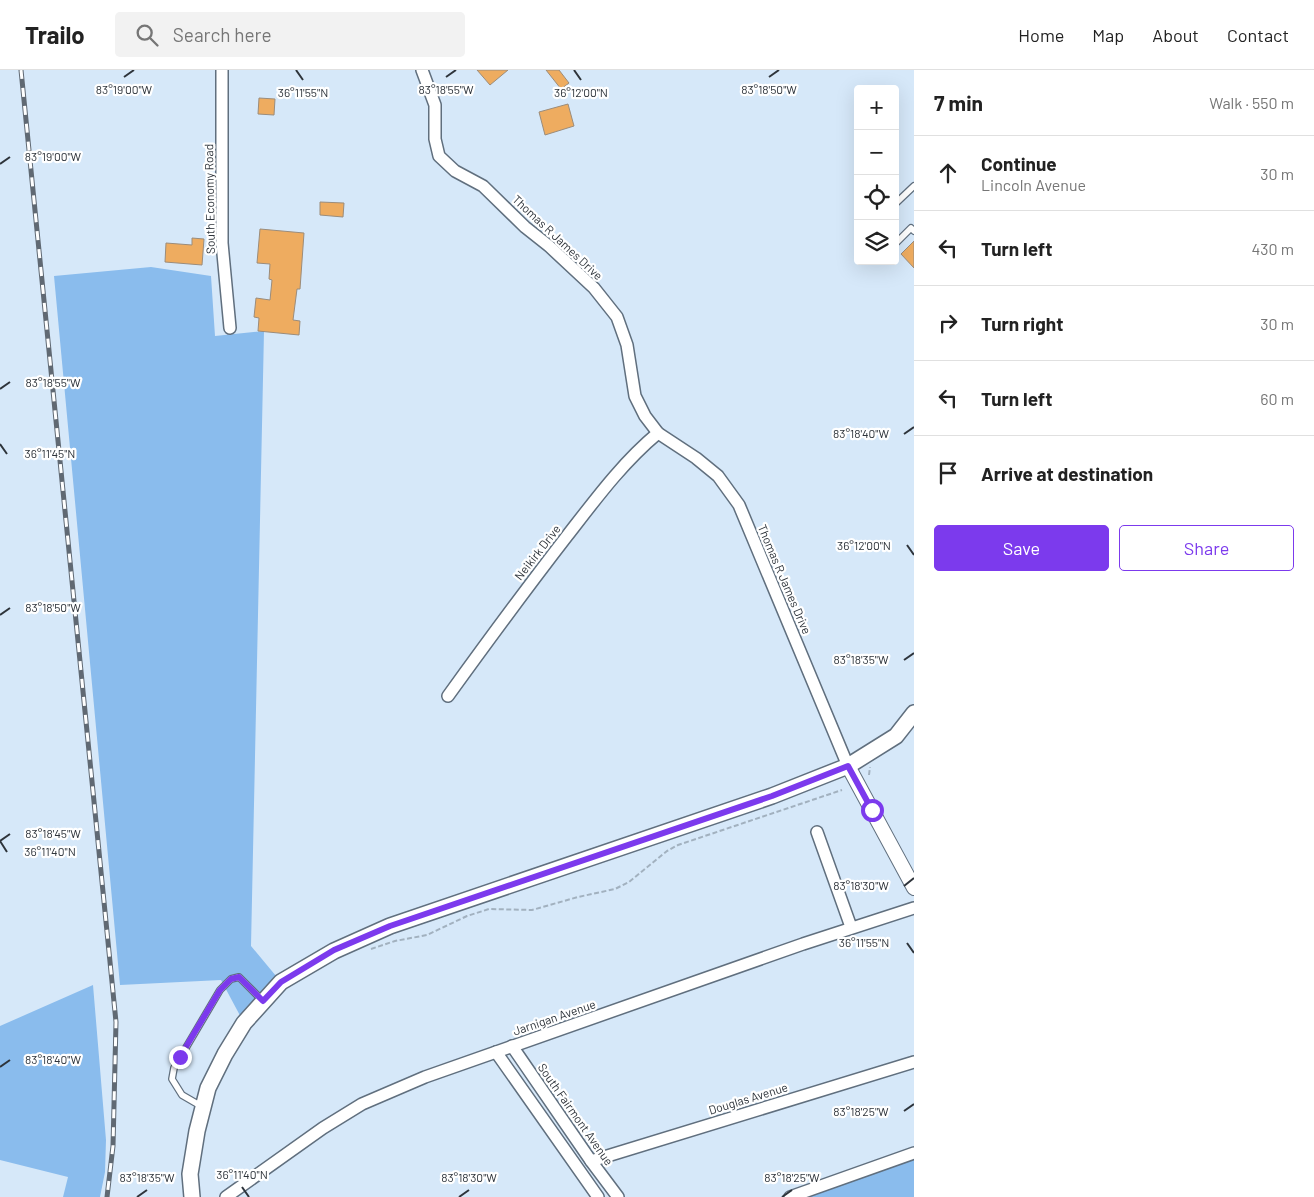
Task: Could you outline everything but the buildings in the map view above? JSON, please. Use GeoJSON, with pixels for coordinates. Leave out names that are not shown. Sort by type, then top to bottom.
{"type":"FeatureCollection","features":[{"type":"Feature","properties":{"kind":"main road"},"geometry":{"type":"LineString","coordinates":[[192,1197],[190,1174],[208,1088],[225,1054],[244,1023],[281,982],[334,950],[390,926],[772,796],[848,766],[896,736],[914,714]]}},
{"type":"Feature","properties":{"kind":"street","name":"South Economy Road"},"geometry":{"type":"LineString","coordinates":[[222,70],[222,243],[230,328]]}},
{"type":"Feature","properties":{"kind":"street","name":"Thomas R James Drive"},"geometry":{"type":"LineString","coordinates":[[423,72],[435,105],[435,139],[439,156],[455,171],[483,186],[525,227],[549,246],[594,288],[617,317],[628,345],[635,396],[645,416],[658,433],[696,458],[718,476],[739,505],[848,766]]}},
{"type":"Feature","properties":{"kind":"street","name":"Neikirk Drive"},"geometry":{"type":"LineString","coordinates":[[448,696],[525,590],[594,501],[638,450],[658,433]]}},
{"type":"Feature","properties":{"kind":"street"},"geometry":{"type":"LineString","coordinates":[[848,766],[914,888]]}},
{"type":"Feature","properties":{"kind":"street"},"geometry":{"type":"LineString","coordinates":[[817,832],[851,927]]}},
{"type":"Feature","properties":{"kind":"street","name":"Jarnigan Avenue"},"geometry":{"type":"LineString","coordinates":[[226,1197],[323,1128],[362,1104],[425,1077],[851,927],[914,908]]}},
{"type":"Feature","properties":{"kind":"street","name":"South Fairmont Avenue"},"geometry":{"type":"LineString","coordinates":[[512,1046],[618,1197]]}},
{"type":"Feature","properties":{"kind":"street"},"geometry":{"type":"LineString","coordinates":[[496,1052],[598,1197]]}},
{"type":"Feature","properties":{"kind":"street","name":"Douglas Avenue"},"geometry":{"type":"LineString","coordinates":[[591,1161],[914,1062]]}},
{"type":"Feature","properties":{"kind":"street"},"geometry":{"type":"LineString","coordinates":[[790,1197],[914,1153]]}},
{"type":"Feature","properties":{"kind":"lane"},"geometry":{"type":"LineString","coordinates":[[899,200],[914,186]]}},
{"type":"Feature","properties":{"kind":"lane"},"geometry":{"type":"LineString","coordinates":[[899,240],[911,228],[914,231]]}},
{"type":"Feature","properties":{"kind":"lane"},"geometry":{"type":"LineString","coordinates":[[203,1107],[182,1095],[172,1079],[174,1068],[220,990],[231,979],[239,977],[263,1001]]}},
{"type":"Feature","properties":{"kind":"path"},"geometry":{"type":"LineString","coordinates":[[367,950],[395,941],[426,935],[478,912],[495,908],[532,910],[615,889],[629,882],[663,854],[678,845],[842,790]]}},
{"type":"Feature","properties":{"kind":"shaded area"},"geometry":{"type":"Polygon","coordinates":[[[151,267],[211,276],[215,336],[264,331],[251,946],[281,982],[244,1023],[221,980],[120,985],[54,276],[151,267]]]}},
{"type":"Feature","properties":{"kind":"shaded area"},"geometry":{"type":"Polygon","coordinates":[[[93,985],[106,1140],[105,1172],[100,1197],[63,1197],[68,1177],[0,1160],[0,1026],[93,985]]]}},
{"type":"Feature","properties":{"kind":"shaded area"},"geometry":{"type":"Polygon","coordinates":[[[914,1153],[914,1197],[790,1197],[914,1153]]]}},
{"type":"Feature","properties":{"kind":"railway"},"geometry":{"type":"LineString","coordinates":[[21,70],[116,1022],[113,1146],[107,1197]]}},
{"type":"Feature","properties":{"kind":"route"},"geometry":{"type":"LineString","coordinates":[[180,1057],[220,990],[231,979],[239,977],[263,1001],[281,982],[334,950],[390,926],[772,796],[848,766],[872,810]]}}]}
